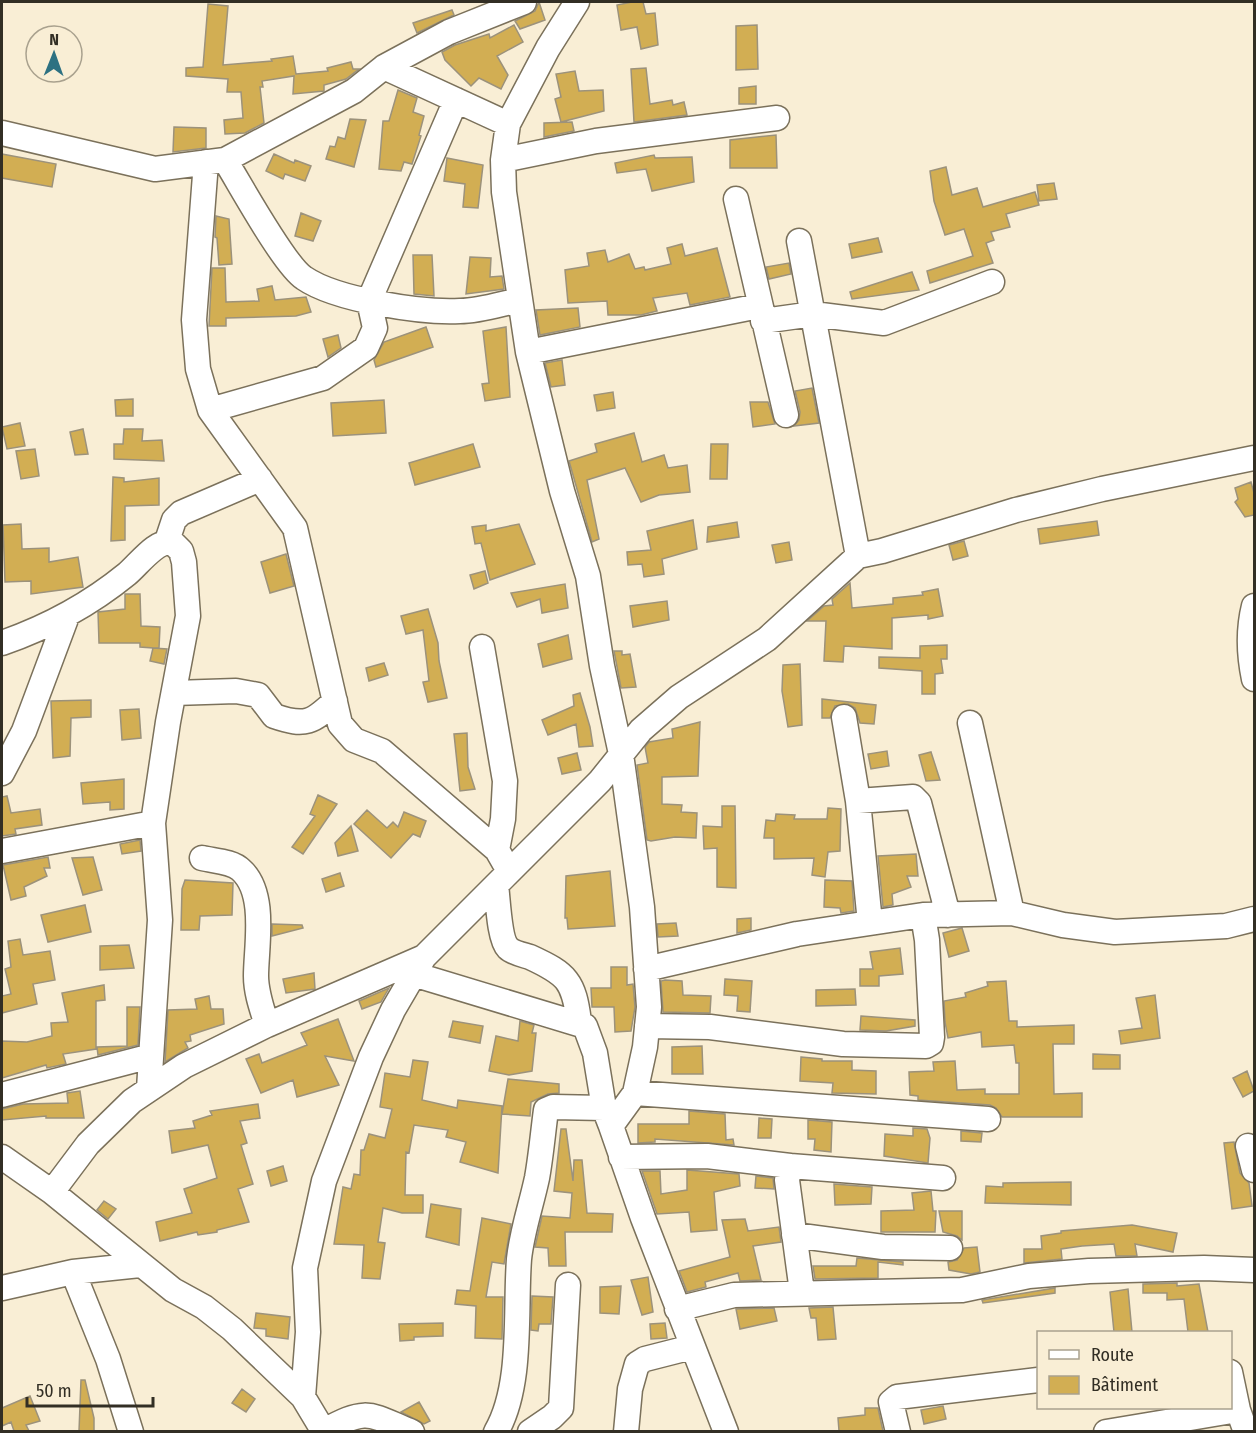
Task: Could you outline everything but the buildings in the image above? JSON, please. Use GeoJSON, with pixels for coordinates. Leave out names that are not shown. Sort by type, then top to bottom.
{"type":"FeatureCollection","features":[{"type":"Feature","properties":{"kind":"street"},"geometry":{"type":"LineString","coordinates":[[2,133],[155,169],[216,161],[354,91],[384,67],[449,32],[524,2]]}},
{"type":"Feature","properties":{"kind":"street"},"geometry":{"type":"LineString","coordinates":[[578,2],[548,48],[508,124],[503,160],[504,192],[528,352],[562,491],[588,576],[602,666],[621,754],[642,907],[649,1006],[645,1047],[635,1093],[607,1117]]}},
{"type":"Feature","properties":{"kind":"street"},"geometry":{"type":"LineString","coordinates":[[384,67],[508,124]]}},
{"type":"Feature","properties":{"kind":"street"},"geometry":{"type":"LineString","coordinates":[[210,410],[323,378],[366,348],[375,328],[369,302],[456,100]]}},
{"type":"Feature","properties":{"kind":"street"},"geometry":{"type":"LineString","coordinates":[[503,160],[596,141],[777,118]]}},
{"type":"Feature","properties":{"kind":"street"},"geometry":{"type":"LineString","coordinates":[[216,161],[303,278],[369,302],[460,311],[519,300]]}},
{"type":"Feature","properties":{"kind":"street"},"geometry":{"type":"LineString","coordinates":[[216,161],[194,320],[198,369],[210,410],[295,528],[340,724],[354,740],[382,751],[500,868]]}},
{"type":"Feature","properties":{"kind":"street"},"geometry":{"type":"LineString","coordinates":[[736,199],[786,415]]}},
{"type":"Feature","properties":{"kind":"street"},"geometry":{"type":"LineString","coordinates":[[800,241],[858,556]]}},
{"type":"Feature","properties":{"kind":"street"},"geometry":{"type":"LineString","coordinates":[[528,352],[761,314],[813,314],[884,323],[992,282]]}},
{"type":"Feature","properties":{"kind":"street"},"geometry":{"type":"LineString","coordinates":[[303,1397],[308,1332],[305,1268],[324,1181],[371,1057],[419,965],[500,868],[600,781],[641,730],[679,698],[767,639],[858,556],[882,551],[1026,507],[1254,458]]}},
{"type":"Feature","properties":{"kind":"street"},"geometry":{"type":"LineString","coordinates":[[2,643],[67,616],[115,584],[160,544],[167,541],[174,520],[181,513],[260,479]]}},
{"type":"Feature","properties":{"kind":"street"},"geometry":{"type":"LineString","coordinates":[[149,1089],[160,920],[153,823],[174,693],[186,636],[188,581],[181,551],[167,541]]}},
{"type":"Feature","properties":{"kind":"street"},"geometry":{"type":"LineString","coordinates":[[1253,668],[1250,624],[1254,606]]}},
{"type":"Feature","properties":{"kind":"street"},"geometry":{"type":"LineString","coordinates":[[2,773],[24,731],[67,616]]}},
{"type":"Feature","properties":{"kind":"street"},"geometry":{"type":"LineString","coordinates":[[482,647],[505,782],[500,868],[503,940],[509,949],[557,969],[568,980],[576,995],[579,1022]]}},
{"type":"Feature","properties":{"kind":"street"},"geometry":{"type":"LineString","coordinates":[[174,693],[236,691],[258,695],[274,716],[299,722],[314,720],[335,701]]}},
{"type":"Feature","properties":{"kind":"street"},"geometry":{"type":"LineString","coordinates":[[844,717],[858,801],[870,922]]}},
{"type":"Feature","properties":{"kind":"street"},"geometry":{"type":"LineString","coordinates":[[970,723],[1012,913]]}},
{"type":"Feature","properties":{"kind":"street"},"geometry":{"type":"LineString","coordinates":[[858,801],[914,797],[919,803],[948,915]]}},
{"type":"Feature","properties":{"kind":"street"},"geometry":{"type":"LineString","coordinates":[[2,851],[153,823]]}},
{"type":"Feature","properties":{"kind":"street"},"geometry":{"type":"LineString","coordinates":[[202,858],[229,863],[242,870],[253,892],[260,926],[257,994],[267,1025]]}},
{"type":"Feature","properties":{"kind":"street"},"geometry":{"type":"LineString","coordinates":[[646,969],[786,937],[922,915],[1012,913],[1064,925],[1115,932],[1215,927],[1254,919]]}},
{"type":"Feature","properties":{"kind":"street"},"geometry":{"type":"LineString","coordinates":[[647,1026],[710,1027],[843,1044],[926,1046],[931,1043],[932,1037],[927,940],[922,915]]}},
{"type":"Feature","properties":{"kind":"street"},"geometry":{"type":"LineString","coordinates":[[52,1192],[88,1144],[132,1101],[184,1066],[267,1025],[419,965],[579,1022],[589,1032],[607,1117],[677,1309],[726,1431]]}},
{"type":"Feature","properties":{"kind":"street"},"geometry":{"type":"LineString","coordinates":[[2,1095],[151,1056]]}},
{"type":"Feature","properties":{"kind":"street"},"geometry":{"type":"LineString","coordinates":[[635,1093],[988,1119]]}},
{"type":"Feature","properties":{"kind":"street"},"geometry":{"type":"LineString","coordinates":[[496,1431],[506,1410],[511,1379],[519,1260],[525,1220],[537,1178],[546,1110],[553,1107],[607,1117]]}},
{"type":"Feature","properties":{"kind":"street"},"geometry":{"type":"LineString","coordinates":[[1248,1146],[1254,1170]]}},
{"type":"Feature","properties":{"kind":"street"},"geometry":{"type":"LineString","coordinates":[[621,1157],[707,1156],[790,1166],[943,1178]]}},
{"type":"Feature","properties":{"kind":"street"},"geometry":{"type":"LineString","coordinates":[[2,1157],[52,1192],[140,1265],[232,1329],[303,1397],[324,1431],[355,1415],[365,1414],[379,1416],[412,1431]]}},
{"type":"Feature","properties":{"kind":"street"},"geometry":{"type":"LineString","coordinates":[[790,1166],[788,1180],[802,1292]]}},
{"type":"Feature","properties":{"kind":"street"},"geometry":{"type":"LineString","coordinates":[[794,1235],[883,1247],[950,1248]]}},
{"type":"Feature","properties":{"kind":"street"},"geometry":{"type":"LineString","coordinates":[[2,1288],[73,1272],[140,1265]]}},
{"type":"Feature","properties":{"kind":"street"},"geometry":{"type":"LineString","coordinates":[[677,1309],[734,1295],[962,1290],[1029,1276],[1089,1271],[1204,1268],[1254,1270]]}},
{"type":"Feature","properties":{"kind":"street"},"geometry":{"type":"LineString","coordinates":[[73,1272],[108,1359],[130,1431]]}},
{"type":"Feature","properties":{"kind":"street"},"geometry":{"type":"LineString","coordinates":[[530,1431],[552,1417],[561,1408],[568,1285]]}},
{"type":"Feature","properties":{"kind":"street"},"geometry":{"type":"LineString","coordinates":[[626,1431],[630,1389],[637,1364],[645,1359],[692,1347]]}},
{"type":"Feature","properties":{"kind":"street"},"geometry":{"type":"LineString","coordinates":[[898,1431],[891,1402],[897,1397],[1037,1380]]}},
{"type":"Feature","properties":{"kind":"street"},"geometry":{"type":"LineString","coordinates":[[1106,1431],[1242,1420],[1232,1380]]}}]}
